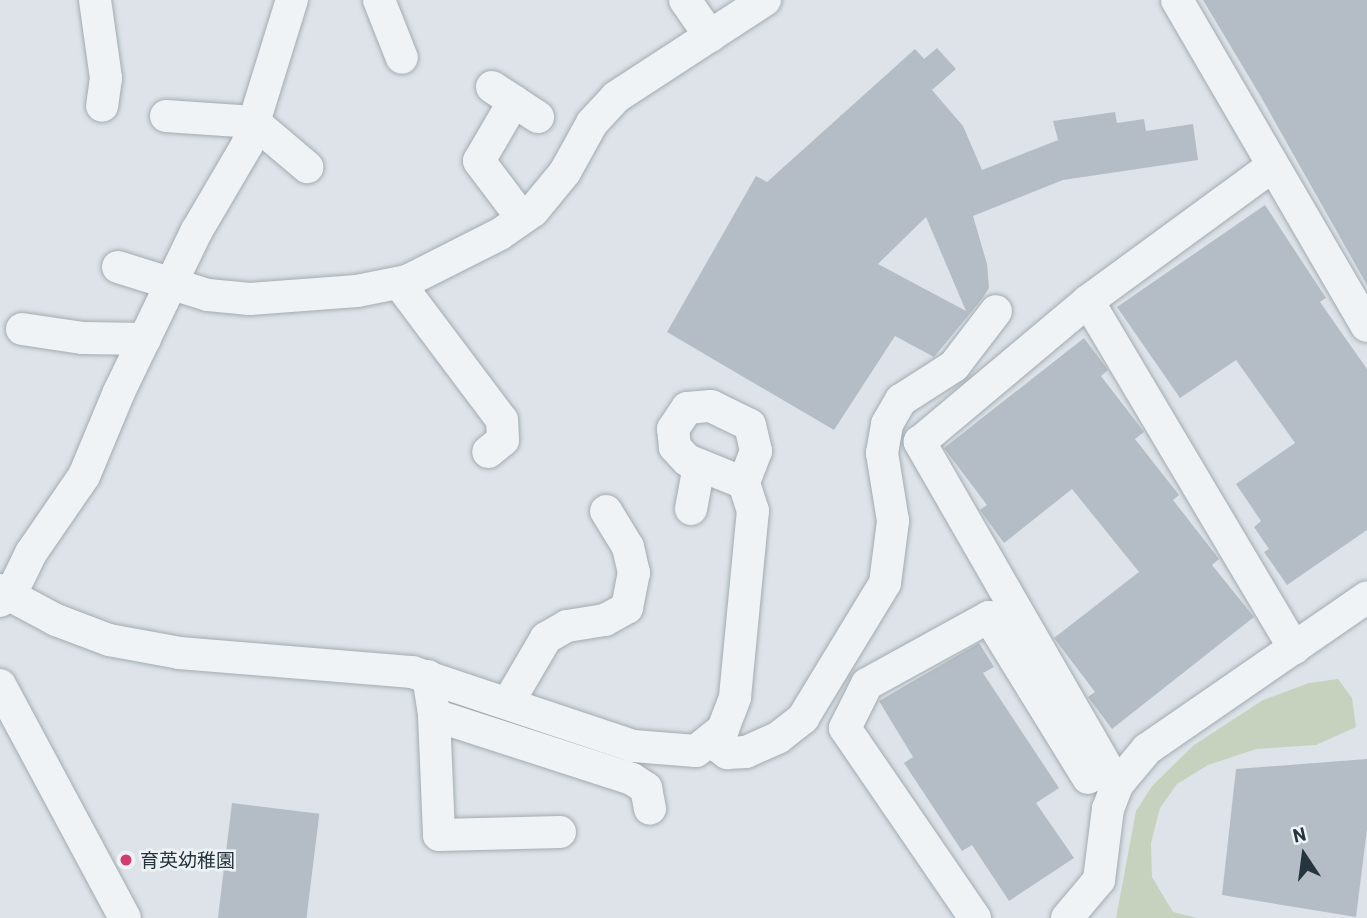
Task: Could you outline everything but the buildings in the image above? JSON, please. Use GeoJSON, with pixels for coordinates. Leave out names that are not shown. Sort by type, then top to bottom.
{"type":"FeatureCollection","features":[{"type":"Feature","properties":{"kind":"street"},"geometry":{"type":"LineString","coordinates":[[95,0],[106,78],[102,106]]}},
{"type":"Feature","properties":{"kind":"street"},"geometry":{"type":"LineString","coordinates":[[292,0],[247,145],[196,232],[84,476],[4,595],[56,620],[121,642],[180,653],[428,676],[633,746],[674,752],[696,751],[712,742],[730,714],[738,677],[753,511],[744,483],[756,451],[750,425],[698,404],[677,417],[673,429],[675,447],[699,466],[744,483]]}},
{"type":"Feature","properties":{"kind":"street"},"geometry":{"type":"LineString","coordinates":[[379,0],[402,58]]}},
{"type":"Feature","properties":{"kind":"street"},"geometry":{"type":"LineString","coordinates":[[685,0],[710,36]]}},
{"type":"Feature","properties":{"kind":"street"},"geometry":{"type":"LineString","coordinates":[[118,267],[172,286],[250,299],[357,291],[399,283],[452,261],[522,218],[565,172],[592,123],[616,97],[765,0]]}},
{"type":"Feature","properties":{"kind":"street"},"geometry":{"type":"LineString","coordinates":[[1177,0],[1270,167],[1367,326]]}},
{"type":"Feature","properties":{"kind":"street"},"geometry":{"type":"LineString","coordinates":[[515,102],[479,161],[522,218]]}},
{"type":"Feature","properties":{"kind":"street"},"geometry":{"type":"LineString","coordinates":[[166,116],[254,122],[307,167]]}},
{"type":"Feature","properties":{"kind":"street"},"geometry":{"type":"LineString","coordinates":[[1068,918],[1099,880],[1108,809],[1103,781],[920,442],[1088,301],[1270,167]]}},
{"type":"Feature","properties":{"kind":"street"},"geometry":{"type":"LineString","coordinates":[[399,283],[502,420],[503,440],[488,452]]}},
{"type":"Feature","properties":{"kind":"street"},"geometry":{"type":"LineString","coordinates":[[1088,301],[1294,648]]}},
{"type":"Feature","properties":{"kind":"street"},"geometry":{"type":"LineString","coordinates":[[712,742],[727,752],[746,752],[779,737],[803,719],[885,583],[893,521],[882,453],[887,424],[901,400],[954,366],[996,311]]}},
{"type":"Feature","properties":{"kind":"street"},"geometry":{"type":"LineString","coordinates":[[22,329],[83,338],[145,339]]}},
{"type":"Feature","properties":{"kind":"street"},"geometry":{"type":"LineString","coordinates":[[691,509],[699,466]]}},
{"type":"Feature","properties":{"kind":"street"},"geometry":{"type":"LineString","coordinates":[[508,703],[546,638],[566,626],[605,620],[626,608],[634,573],[628,547],[606,511]]}},
{"type":"Feature","properties":{"kind":"street"},"geometry":{"type":"LineString","coordinates":[[1103,781],[1367,597]]}},
{"type":"Feature","properties":{"kind":"street"},"geometry":{"type":"LineString","coordinates":[[975,918],[845,728],[867,684],[989,617],[1103,781]]}},
{"type":"Feature","properties":{"kind":"street"},"geometry":{"type":"LineString","coordinates":[[428,676],[434,715],[439,835],[560,832]]}},
{"type":"Feature","properties":{"kind":"street"},"geometry":{"type":"LineString","coordinates":[[0,685],[125,918]]}},
{"type":"Feature","properties":{"kind":"street"},"geometry":{"type":"LineString","coordinates":[[434,715],[632,779],[646,789],[650,809]]}},
{"type":"Feature","properties":{"kind":"green space"},"geometry":{"type":"Polygon","coordinates":[[[1338,679],[1352,698],[1356,727],[1316,745],[1256,749],[1208,765],[1177,784],[1160,808],[1151,843],[1152,877],[1173,912],[1197,918],[1116,918],[1136,811],[1152,786],[1194,745],[1263,700],[1309,683],[1338,679]]]}},
{"type":"Feature","properties":{"kind":"place","name":"育英幼稚園"},"geometry":{"type":"Point","coordinates":[126,860]}}]}
